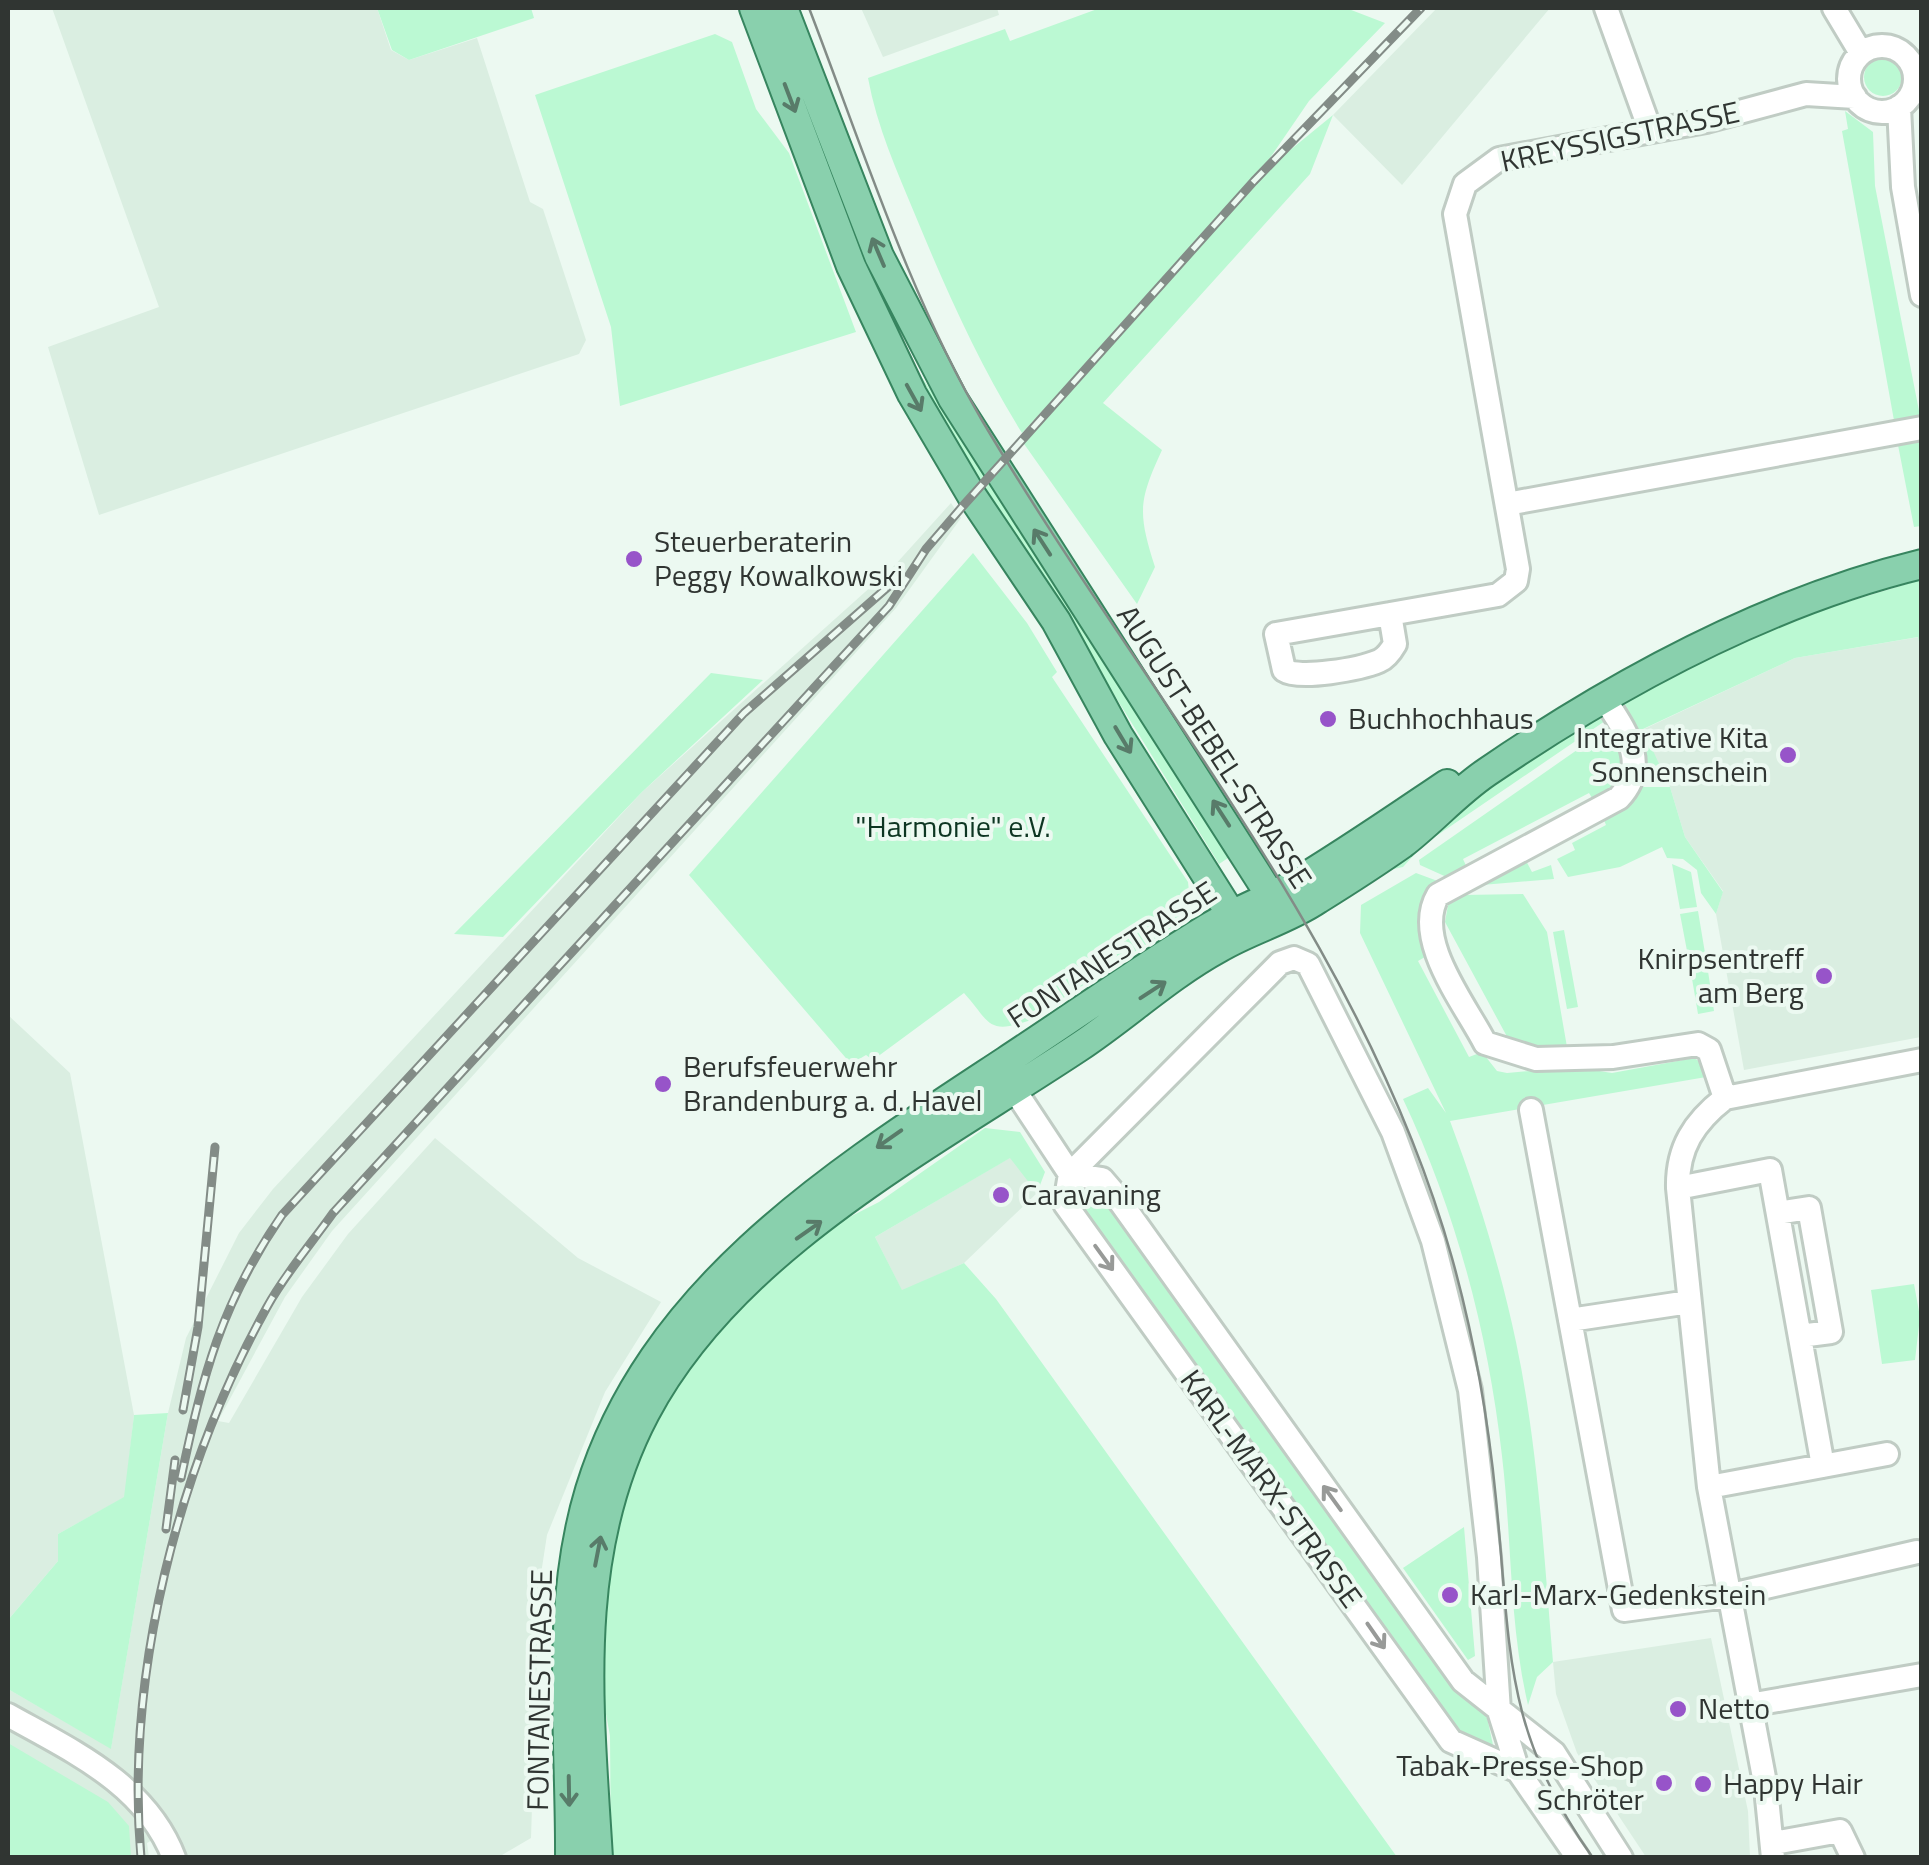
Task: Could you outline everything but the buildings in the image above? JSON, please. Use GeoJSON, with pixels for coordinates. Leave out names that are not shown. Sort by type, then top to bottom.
{"type":"FeatureCollection","features":[{"type":"Feature","properties":{"kind":"main road"},"geometry":{"type":"LineString","coordinates":[[754,8],[851,266],[912,394],[972,496],[1056,622],[1118,735],[1238,925]]}},
{"type":"Feature","properties":{"kind":"main road","name":"AUGUST-BEBEL-STRASSE"},"geometry":{"type":"LineString","coordinates":[[783,8],[879,256],[953,400],[1279,908],[1238,925]]}},
{"type":"Feature","properties":{"kind":"main road"},"geometry":{"type":"LineString","coordinates":[[1279,908],[1406,841],[1448,801],[1543,738],[1682,656],[1785,608],[1922,564]]}},
{"type":"Feature","properties":{"kind":"main road","name":"FONTANESTRASSE"},"geometry":{"type":"LineString","coordinates":[[570,1858],[568,1641],[572,1572],[591,1487],[630,1398],[681,1320],[738,1258],[884,1142],[1092,1038],[1238,925]]}},
{"type":"Feature","properties":{"kind":"main road","name":"FONTANESTRASSE"},"geometry":{"type":"LineString","coordinates":[[598,1858],[589,1733],[591,1594],[610,1499],[646,1411],[692,1339],[766,1262],[1006,1078]]}},
{"type":"Feature","properties":{"kind":"street"},"geometry":{"type":"LineString","coordinates":[[1606,8],[1650,130]]}},
{"type":"Feature","properties":{"kind":"street"},"geometry":{"type":"LineString","coordinates":[[1834,8],[1855,63],[1855,97],[1889,109]]}},
{"type":"Feature","properties":{"kind":"street"},"geometry":{"type":"LineString","coordinates":[[1855,63],[1886,46],[1917,70],[1889,109],[1922,295]]}},
{"type":"Feature","properties":{"kind":"street","name":"KREYSSIGSTRASSE"},"geometry":{"type":"LineString","coordinates":[[1806,94],[1855,63]]}},
{"type":"Feature","properties":{"kind":"street","name":"KREYSSIGSTRASSE"},"geometry":{"type":"LineString","coordinates":[[1390,614],[1396,644],[1380,661],[1307,674],[1292,675],[1284,670],[1276,634],[1509,589],[1518,569],[1455,214],[1465,184],[1499,159],[1806,94],[1855,97]]}},
{"type":"Feature","properties":{"kind":"street"},"geometry":{"type":"LineString","coordinates":[[1506,504],[1922,428]]}},
{"type":"Feature","properties":{"kind":"street"},"geometry":{"type":"LineString","coordinates":[[1606,700],[1631,742],[1636,763],[1630,787],[1619,798],[1438,895],[1431,915],[1434,947],[1485,1043],[1536,1059],[1613,1056],[1698,1044],[1710,1050],[1725,1098]]}},
{"type":"Feature","properties":{"kind":"street"},"geometry":{"type":"LineString","coordinates":[[1070,1174],[1280,963],[1294,958],[1308,964],[1393,1132],[1455,1316],[1470,1390],[1489,1557],[1500,1711],[1518,1771],[1578,1858]]}},
{"type":"Feature","properties":{"kind":"street"},"geometry":{"type":"LineString","coordinates":[[1853,1858],[1840,1832],[1773,1850],[1709,1487],[1678,1188],[1686,1141],[1700,1118],[1725,1098],[1922,1060]]}},
{"type":"Feature","properties":{"kind":"street","name":"KARL-MARX-STRASSE"},"geometry":{"type":"LineString","coordinates":[[1006,1078],[1070,1174],[1065,1204],[1451,1741],[1518,1771]]}},
{"type":"Feature","properties":{"kind":"street"},"geometry":{"type":"LineString","coordinates":[[1531,1110],[1624,1610],[1727,1596],[1918,1552]]}},
{"type":"Feature","properties":{"kind":"street"},"geometry":{"type":"LineString","coordinates":[[1678,1188],[1770,1170],[1823,1466]]}},
{"type":"Feature","properties":{"kind":"street","name":"KARL-MARX-STRASSE"},"geometry":{"type":"LineString","coordinates":[[1070,1174],[1102,1180],[1114,1194],[1463,1680],[1554,1754],[1621,1858]]}},
{"type":"Feature","properties":{"kind":"street"},"geometry":{"type":"LineString","coordinates":[[1778,1213],[1810,1208],[1831,1332],[1800,1336]]}},
{"type":"Feature","properties":{"kind":"street"},"geometry":{"type":"LineString","coordinates":[[1570,1320],[1689,1302]]}},
{"type":"Feature","properties":{"kind":"street"},"geometry":{"type":"LineString","coordinates":[[1709,1487],[1887,1454]]}},
{"type":"Feature","properties":{"kind":"street"},"geometry":{"type":"LineString","coordinates":[[1749,1705],[1922,1674]]}},
{"type":"Feature","properties":{"kind":"street"},"geometry":{"type":"LineString","coordinates":[[8,1715],[137,1796],[162,1830],[174,1858]]}},
{"type":"Feature","properties":{"kind":"shaded area"},"geometry":{"type":"Polygon","coordinates":[[[52,8],[377,8],[391,50],[409,60],[477,38],[530,202],[543,209],[586,340],[579,354],[99,515],[48,347],[159,307],[52,8]]]}},
{"type":"Feature","properties":{"kind":"shaded area"},"geometry":{"type":"Polygon","coordinates":[[[861,8],[997,8],[999,15],[883,57],[861,8]]]}},
{"type":"Feature","properties":{"kind":"shaded area"},"geometry":{"type":"Polygon","coordinates":[[[1437,8],[1550,8],[1402,185],[1333,115],[1437,8]]]}},
{"type":"Feature","properties":{"kind":"shaded area"},"geometry":{"type":"Polygon","coordinates":[[[951,503],[961,518],[896,608],[332,1231],[285,1297],[218,1421],[229,1423],[302,1297],[348,1234],[435,1138],[578,1258],[661,1302],[605,1392],[547,1535],[539,1587],[531,1838],[497,1858],[183,1858],[171,1829],[147,1843],[149,1857],[8,1858],[8,1689],[111,1748],[168,1413],[186,1338],[239,1233],[273,1189],[642,792],[894,566],[951,503]]]}},
{"type":"Feature","properties":{"kind":"shaded area"},"geometry":{"type":"Polygon","coordinates":[[[1919,637],[1921,1037],[1744,1070],[1716,914],[1723,891],[1685,837],[1670,787],[1642,730],[1795,658],[1919,637]]]}},
{"type":"Feature","properties":{"kind":"shaded area"},"geometry":{"type":"Polygon","coordinates":[[[8,1015],[70,1073],[134,1415],[125,1497],[58,1534],[58,1561],[8,1620],[8,1015]]]}},
{"type":"Feature","properties":{"kind":"shaded area"},"geometry":{"type":"Polygon","coordinates":[[[1011,1157],[1037,1193],[964,1263],[902,1291],[875,1237],[1011,1157]]]}},
{"type":"Feature","properties":{"kind":"shaded area"},"geometry":{"type":"Polygon","coordinates":[[[1711,1638],[1748,1811],[1750,1857],[1646,1857],[1577,1753],[1556,1694],[1553,1662],[1711,1638]]]}},
{"type":"Feature","properties":{"kind":"green space"},"geometry":{"type":"Polygon","coordinates":[[[377,8],[531,8],[534,18],[409,60],[392,50],[377,8]]]}},
{"type":"Feature","properties":{"kind":"green space"},"geometry":{"type":"Polygon","coordinates":[[[1100,8],[1346,8],[1385,23],[1309,101],[1257,177],[1333,115],[1310,174],[1103,403],[1162,450],[1148,483],[1143,508],[1155,567],[1137,604],[1022,441],[1164,280],[1022,433],[978,354],[940,273],[888,149],[868,78],[1005,29],[1010,41],[1100,8]]]}},
{"type":"Feature","properties":{"kind":"green space"},"geometry":{"type":"Polygon","coordinates":[[[715,34],[732,42],[756,109],[789,153],[856,332],[620,406],[611,327],[535,95],[715,34]]]}},
{"type":"Feature","properties":{"kind":"green space"},"geometry":{"type":"Polygon","coordinates":[[[1883,58],[1897,63],[1902,77],[1897,91],[1883,96],[1869,91],[1864,77],[1869,63],[1883,58]]]}},
{"type":"Feature","properties":{"kind":"green space"},"geometry":{"type":"Polygon","coordinates":[[[1845,111],[1873,132],[1875,186],[1921,421],[1895,426],[1842,131],[1848,129],[1845,111]]]}},
{"type":"Feature","properties":{"kind":"green space"},"geometry":{"type":"Polygon","coordinates":[[[904,351],[988,474],[977,487],[929,408],[904,351]]]}},
{"type":"Feature","properties":{"kind":"green space"},"geometry":{"type":"Polygon","coordinates":[[[1921,436],[1921,526],[1914,527],[1897,440],[1921,436]]]}},
{"type":"Feature","properties":{"kind":"green space"},"geometry":{"type":"Polygon","coordinates":[[[992,479],[1237,852],[1219,864],[1084,646],[981,491],[992,479]]]}},
{"type":"Feature","properties":{"kind":"green space","name":"\"Harmonie\" e.V."},"geometry":{"type":"Polygon","coordinates":[[[973,553],[1027,623],[1057,672],[1052,677],[1188,882],[1190,900],[1182,921],[1028,1021],[1004,1027],[990,1023],[964,993],[873,1060],[866,1055],[851,1064],[689,875],[973,553]]]}},
{"type":"Feature","properties":{"kind":"green space"},"geometry":{"type":"Polygon","coordinates":[[[1920,580],[1921,651],[1918,637],[1795,658],[1643,729],[1667,781],[1639,776],[1623,711],[1626,700],[1768,626],[1920,580]]]}},
{"type":"Feature","properties":{"kind":"green space"},"geometry":{"type":"Polygon","coordinates":[[[711,673],[763,680],[642,792],[503,937],[454,934],[711,673]]]}},
{"type":"Feature","properties":{"kind":"green space"},"geometry":{"type":"Polygon","coordinates":[[[1595,717],[1605,721],[1423,845],[1403,867],[1384,871],[1434,821],[1595,717]]]}},
{"type":"Feature","properties":{"kind":"green space"},"geometry":{"type":"Polygon","coordinates":[[[1610,727],[1626,749],[1623,782],[1595,803],[1589,793],[1463,859],[1468,870],[1451,879],[1420,865],[1419,860],[1610,727]]]}},
{"type":"Feature","properties":{"kind":"green space"},"geometry":{"type":"Polygon","coordinates":[[[1637,787],[1670,787],[1685,837],[1723,892],[1716,914],[1701,893],[1697,870],[1683,859],[1667,858],[1662,847],[1620,867],[1568,877],[1557,859],[1575,850],[1572,843],[1606,825],[1602,815],[1637,787]]]}},
{"type":"Feature","properties":{"kind":"green space"},"geometry":{"type":"Polygon","coordinates":[[[1524,857],[1532,872],[1551,865],[1554,879],[1470,886],[1524,857]]]}},
{"type":"Feature","properties":{"kind":"green space"},"geometry":{"type":"Polygon","coordinates":[[[1672,864],[1691,872],[1697,907],[1680,909],[1672,864]]]}},
{"type":"Feature","properties":{"kind":"green space"},"geometry":{"type":"Polygon","coordinates":[[[1416,873],[1443,883],[1423,917],[1423,934],[1430,954],[1418,961],[1469,1057],[1482,1052],[1497,1071],[1507,1073],[1574,1067],[1612,1073],[1694,1058],[1708,1067],[1712,1076],[1450,1121],[1503,1286],[1530,1421],[1553,1662],[1537,1677],[1528,1705],[1517,1644],[1502,1456],[1488,1364],[1454,1229],[1403,1099],[1428,1088],[1446,1113],[1360,933],[1361,905],[1416,873]]]}},
{"type":"Feature","properties":{"kind":"green space"},"geometry":{"type":"Polygon","coordinates":[[[1523,894],[1547,932],[1567,1047],[1530,1051],[1511,1044],[1445,922],[1448,905],[1463,895],[1523,894]]]}},
{"type":"Feature","properties":{"kind":"green space"},"geometry":{"type":"Polygon","coordinates":[[[1698,911],[1705,953],[1688,956],[1680,914],[1698,911]]]}},
{"type":"Feature","properties":{"kind":"green space"},"geometry":{"type":"Polygon","coordinates":[[[1564,930],[1578,1007],[1567,1009],[1553,932],[1564,930]]]}},
{"type":"Feature","properties":{"kind":"green space"},"geometry":{"type":"Polygon","coordinates":[[[1706,958],[1714,1011],[1698,1014],[1689,961],[1706,958]]]}},
{"type":"Feature","properties":{"kind":"green space"},"geometry":{"type":"Polygon","coordinates":[[[985,1128],[1020,1132],[1045,1172],[1037,1193],[1010,1158],[875,1237],[902,1290],[964,1263],[996,1299],[1397,1857],[611,1858],[610,1736],[598,1670],[598,1613],[619,1497],[658,1410],[723,1315],[834,1225],[879,1202],[985,1128]]]}},
{"type":"Feature","properties":{"kind":"green space"},"geometry":{"type":"Polygon","coordinates":[[[1099,1187],[1467,1698],[1487,1717],[1493,1745],[1487,1749],[1455,1733],[1076,1203],[1082,1188],[1099,1187]]]}},
{"type":"Feature","properties":{"kind":"green space"},"geometry":{"type":"Polygon","coordinates":[[[1914,1284],[1920,1317],[1915,1360],[1882,1364],[1871,1290],[1914,1284]]]}},
{"type":"Feature","properties":{"kind":"green space"},"geometry":{"type":"Polygon","coordinates":[[[168,1413],[111,1749],[8,1689],[8,1620],[58,1561],[58,1534],[124,1497],[134,1415],[168,1413]]]}},
{"type":"Feature","properties":{"kind":"green space"},"geometry":{"type":"Polygon","coordinates":[[[1464,1527],[1475,1656],[1468,1660],[1403,1568],[1464,1527]]]}},
{"type":"Feature","properties":{"kind":"green space"},"geometry":{"type":"Polygon","coordinates":[[[8,1743],[108,1802],[129,1826],[131,1857],[8,1857],[8,1743]]]}},
{"type":"Feature","properties":{"kind":"tram line"},"geometry":{"type":"LineString","coordinates":[[809,8],[888,219],[957,374],[1046,524],[1246,825],[1308,928],[1365,1034],[1413,1143],[1452,1258],[1473,1347],[1493,1468],[1509,1643],[1526,1727],[1563,1812],[1593,1858]]}},
{"type":"Feature","properties":{"kind":"railway"},"geometry":{"type":"LineString","coordinates":[[141,1858],[141,1717],[150,1645],[165,1574],[208,1435],[235,1369],[282,1283],[333,1213],[889,606],[926,549],[962,507],[1254,181],[1421,8]]}},
{"type":"Feature","properties":{"kind":"railway"},"geometry":{"type":"LineString","coordinates":[[181,1478],[217,1341],[244,1279],[282,1215],[744,713],[897,579]]}},
{"type":"Feature","properties":{"kind":"railway"},"geometry":{"type":"LineString","coordinates":[[183,1410],[198,1327],[215,1147]]}},
{"type":"Feature","properties":{"kind":"railway"},"geometry":{"type":"LineString","coordinates":[[166,1529],[175,1460]]}},
{"type":"Feature","properties":{"kind":"place","name":"Steuerberaterin Peggy Kowalkowski"},"geometry":{"type":"Point","coordinates":[634,559]}},
{"type":"Feature","properties":{"kind":"place","name":"Buchhochhaus"},"geometry":{"type":"Point","coordinates":[1328,719]}},
{"type":"Feature","properties":{"kind":"place","name":"Integrative Kita Sonnenschein"},"geometry":{"type":"Point","coordinates":[1788,755]}},
{"type":"Feature","properties":{"kind":"place","name":"Knirpsentreff am Berg"},"geometry":{"type":"Point","coordinates":[1824,976]}},
{"type":"Feature","properties":{"kind":"place","name":"Berufsfeuerwehr Brandenburg a. d. Havel"},"geometry":{"type":"Point","coordinates":[663,1084]}},
{"type":"Feature","properties":{"kind":"place","name":"Caravaning"},"geometry":{"type":"Point","coordinates":[1001,1195]}},
{"type":"Feature","properties":{"kind":"place","name":"Karl-Marx-Gedenkstein"},"geometry":{"type":"Point","coordinates":[1450,1595]}},
{"type":"Feature","properties":{"kind":"place","name":"Netto"},"geometry":{"type":"Point","coordinates":[1678,1709]}},
{"type":"Feature","properties":{"kind":"place","name":"Tabak-Presse-Shop Schröter"},"geometry":{"type":"Point","coordinates":[1664,1783]}},
{"type":"Feature","properties":{"kind":"place","name":"Happy Hair"},"geometry":{"type":"Point","coordinates":[1703,1784]}}]}
